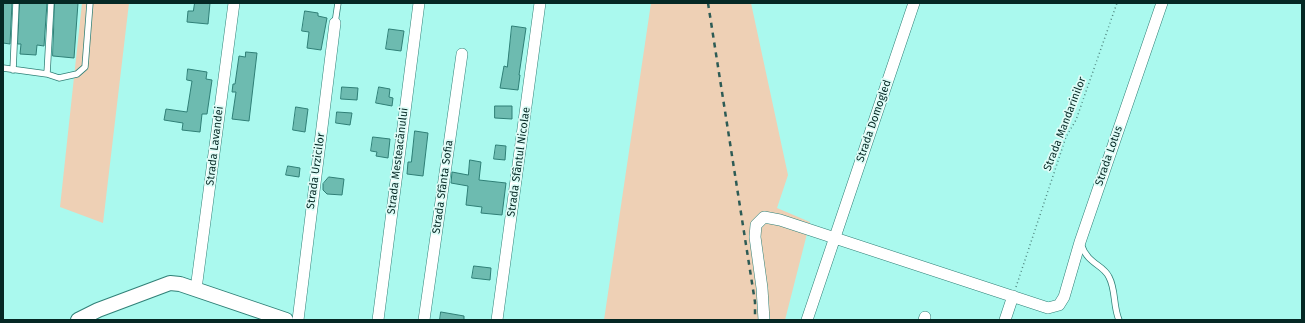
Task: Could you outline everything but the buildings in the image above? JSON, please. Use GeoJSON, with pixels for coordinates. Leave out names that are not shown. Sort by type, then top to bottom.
{"type":"FeatureCollection","features":[{"type":"Feature","properties":{"kind":"street","name":"Strada Lavandei"},"geometry":{"type":"LineString","coordinates":[[196,289],[234,3]]}},
{"type":"Feature","properties":{"kind":"street","name":"Strada Mesteacănului"},"geometry":{"type":"LineString","coordinates":[[378,320],[419,3]]}},
{"type":"Feature","properties":{"kind":"street","name":"Strada Sfântul Nicolae"},"geometry":{"type":"LineString","coordinates":[[497,320],[540,3]]}},
{"type":"Feature","properties":{"kind":"street","name":"Strada Domogled"},"geometry":{"type":"LineString","coordinates":[[807,320],[914,3]]}},
{"type":"Feature","properties":{"kind":"street","name":"Strada Lotus"},"geometry":{"type":"LineString","coordinates":[[1013,296],[1048,308],[1056,307],[1062,302],[1080,242],[1162,3]]}},
{"type":"Feature","properties":{"kind":"street","name":"Strada Urzicilor"},"geometry":{"type":"LineString","coordinates":[[298,320],[335,23]]}},
{"type":"Feature","properties":{"kind":"street","name":"Strada Sfânta Sofia"},"geometry":{"type":"LineString","coordinates":[[424,320],[462,54]]}},
{"type":"Feature","properties":{"kind":"street"},"geometry":{"type":"LineString","coordinates":[[764,320],[762,288],[755,237],[755,230],[759,220],[764,217],[769,217],[1013,296],[1005,320]]}},
{"type":"Feature","properties":{"kind":"street"},"geometry":{"type":"LineString","coordinates":[[78,320],[96,315],[170,283],[196,289],[267,317],[286,320]]}},
{"type":"Feature","properties":{"kind":"lane"},"geometry":{"type":"LineString","coordinates":[[13,70],[16,3]]}},
{"type":"Feature","properties":{"kind":"lane"},"geometry":{"type":"LineString","coordinates":[[47,74],[51,3]]}},
{"type":"Feature","properties":{"kind":"lane"},"geometry":{"type":"LineString","coordinates":[[3,68],[47,74],[59,78],[77,74],[85,67],[90,3]]}},
{"type":"Feature","properties":{"kind":"lane"},"geometry":{"type":"LineString","coordinates":[[335,23],[338,3]]}},
{"type":"Feature","properties":{"kind":"lane"},"geometry":{"type":"LineString","coordinates":[[1080,242],[1084,253],[1092,262],[1108,275],[1114,287],[1119,320]]}},
{"type":"Feature","properties":{"kind":"path","name":"Strada Mandarinilor"},"geometry":{"type":"LineString","coordinates":[[1013,296],[1066,137],[1076,120],[1117,3]]}},
{"type":"Feature","properties":{"kind":"shaded area"},"geometry":{"type":"Polygon","coordinates":[[[82,3],[129,3],[103,223],[60,207],[82,3]]]}},
{"type":"Feature","properties":{"kind":"shaded area"},"geometry":{"type":"Polygon","coordinates":[[[651,3],[751,3],[788,175],[777,208],[810,222],[785,320],[604,320],[651,3]]]}},
{"type":"Feature","properties":{"kind":"railway"},"geometry":{"type":"LineString","coordinates":[[708,3],[755,302],[755,320]]}}]}
